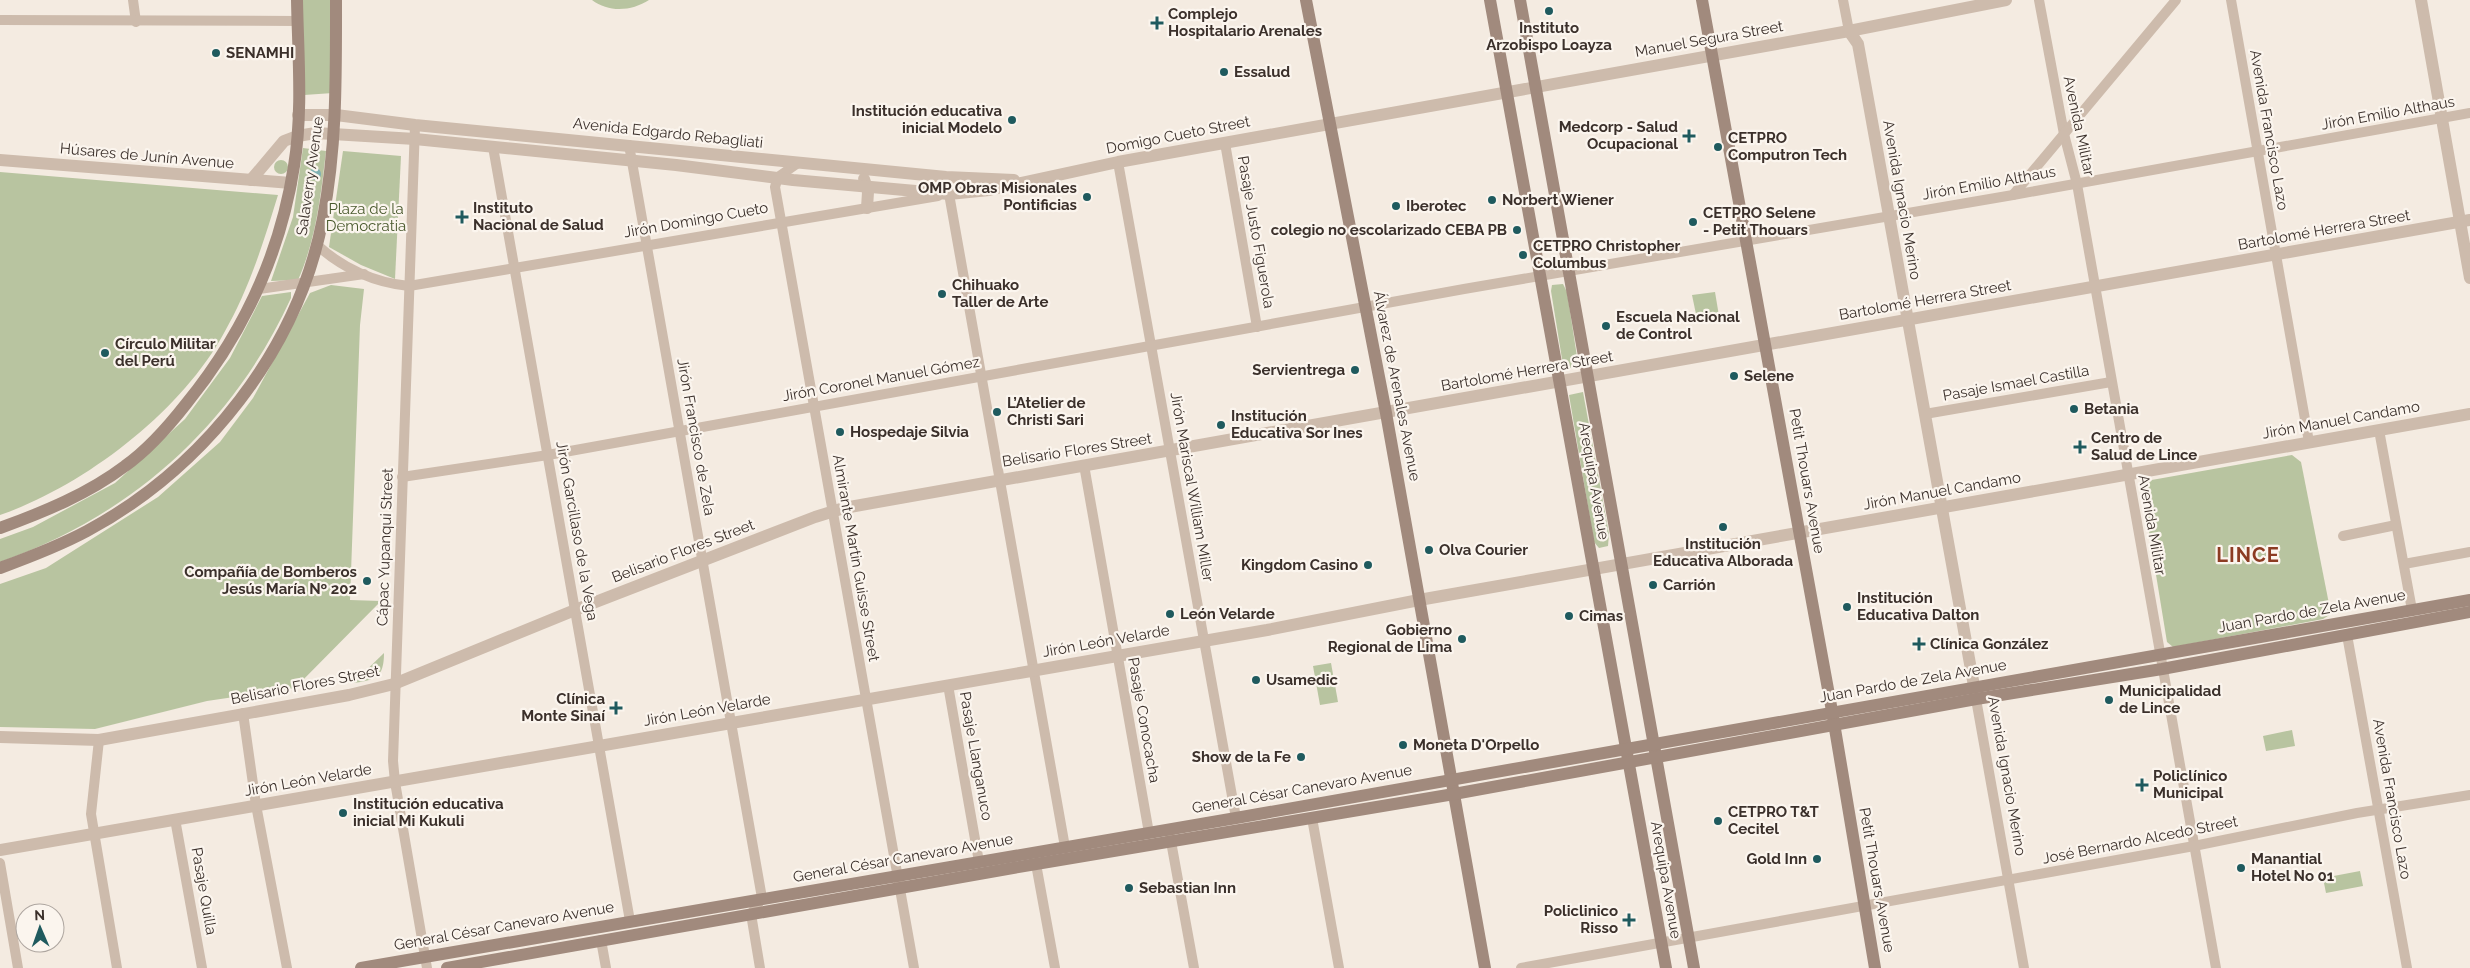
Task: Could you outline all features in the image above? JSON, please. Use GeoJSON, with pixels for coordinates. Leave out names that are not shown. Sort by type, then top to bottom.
{"type":"FeatureCollection","features":[{"type":"Feature","properties":{"kind":"main road","name":"Salaverry Avenue"},"geometry":{"type":"LineString","coordinates":[[0,528],[68,500],[119,470],[145,449],[180,412],[210,375],[232,341],[259,289],[279,237],[291,183],[298,114],[297,0]]}},
{"type":"Feature","properties":{"kind":"main road","name":"Salaverry Avenue"},"geometry":{"type":"LineString","coordinates":[[0,568],[47,551],[87,531],[132,502],[183,463],[216,430],[250,386],[275,346],[305,284],[317,245],[326,200],[336,115],[336,0]]}},
{"type":"Feature","properties":{"kind":"main road","name":"Álvarez de Arenales Avenue"},"geometry":{"type":"LineString","coordinates":[[1306,0],[1386,413],[1454,794]]}},
{"type":"Feature","properties":{"kind":"main road","name":"Arequipa Avenue"},"geometry":{"type":"LineString","coordinates":[[1490,0],[1666,968]]}},
{"type":"Feature","properties":{"kind":"main road","name":"Arequipa Avenue"},"geometry":{"type":"LineString","coordinates":[[1520,0],[1694,968]]}},
{"type":"Feature","properties":{"kind":"main road","name":"Petit Thouars Avenue"},"geometry":{"type":"LineString","coordinates":[[1702,0],[1800,532],[1875,968]]}},
{"type":"Feature","properties":{"kind":"main road","name":"Juan Pardo de Zela Avenue"},"geometry":{"type":"LineString","coordinates":[[1454,794],[1657,757],[1833,718],[1975,692],[2160,654],[2470,600]]}},
{"type":"Feature","properties":{"kind":"main road","name":"Juan Pardo de Zela Avenue"},"geometry":{"type":"LineString","coordinates":[[1975,692],[2162,668],[2470,612]]}},
{"type":"Feature","properties":{"kind":"main road","name":"Juan Pardo de Zela Avenue"},"geometry":{"type":"LineString","coordinates":[[1451,779],[1654,743],[1833,718]]}},
{"type":"Feature","properties":{"kind":"main road","name":"General César Canevaro Avenue"},"geometry":{"type":"LineString","coordinates":[[447,968],[751,914],[899,882],[979,862],[1451,779]]}},
{"type":"Feature","properties":{"kind":"main road","name":"General César Canevaro Avenue"},"geometry":{"type":"LineString","coordinates":[[360,968],[426,962],[460,950],[762,898],[1036,864],[1454,794]]}},
{"type":"Feature","properties":{"kind":"main road"},"geometry":{"type":"LineString","coordinates":[[1454,794],[1485,968]]}},
{"type":"Feature","properties":{"kind":"street"},"geometry":{"type":"LineString","coordinates":[[134,0],[136,22]]}},
{"type":"Feature","properties":{"kind":"street"},"geometry":{"type":"LineString","coordinates":[[1843,0],[1849,30]]}},
{"type":"Feature","properties":{"kind":"street","name":"Manuel Segura Street"},"geometry":{"type":"LineString","coordinates":[[1329,123],[1849,30],[1970,4],[2006,0]]}},
{"type":"Feature","properties":{"kind":"street","name":"Avenida Militar"},"geometry":{"type":"LineString","coordinates":[[2039,0],[2064,134],[2077,184],[2216,968]]}},
{"type":"Feature","properties":{"kind":"street"},"geometry":{"type":"LineString","coordinates":[[2013,195],[2176,0]]}},
{"type":"Feature","properties":{"kind":"street","name":"Avenida Francisco Lazo"},"geometry":{"type":"LineString","coordinates":[[2231,0],[2309,442]]}},
{"type":"Feature","properties":{"kind":"street"},"geometry":{"type":"LineString","coordinates":[[2421,0],[2442,118],[2465,221],[2470,278]]}},
{"type":"Feature","properties":{"kind":"street"},"geometry":{"type":"LineString","coordinates":[[0,20],[136,22],[298,21]]}},
{"type":"Feature","properties":{"kind":"street","name":"Avenida Ignacio Merino"},"geometry":{"type":"LineString","coordinates":[[1849,30],[1858,44],[1888,216],[1943,507],[2024,968]]}},
{"type":"Feature","properties":{"kind":"street","name":"Jirón Emilio Althaus"},"geometry":{"type":"LineString","coordinates":[[1365,308],[1570,270],[2077,184],[2470,113]]}},
{"type":"Feature","properties":{"kind":"street","name":"Avenida Edgardo Rebagliati"},"geometry":{"type":"LineString","coordinates":[[298,114],[336,115],[415,125],[946,177],[1034,180]]}},
{"type":"Feature","properties":{"kind":"street","name":"Domigo Cueto Street"},"geometry":{"type":"LineString","coordinates":[[1034,180],[1118,162],[1329,123]]}},
{"type":"Feature","properties":{"kind":"street","name":"Cápac Yupanqui Street"},"geometry":{"type":"LineString","coordinates":[[415,125],[394,684],[395,782],[426,962]]}},
{"type":"Feature","properties":{"kind":"street","name":"Avenida Edgardo Rebagliati"},"geometry":{"type":"LineString","coordinates":[[297,136],[335,134],[415,139],[949,194]]}},
{"type":"Feature","properties":{"kind":"street"},"geometry":{"type":"LineString","coordinates":[[251,180],[284,141],[297,136]]}},
{"type":"Feature","properties":{"kind":"street","name":"Pasaje Justo Figuerola"},"geometry":{"type":"LineString","coordinates":[[1225,143],[1257,327]]}},
{"type":"Feature","properties":{"kind":"street","name":"Jirón Francisco de Zela"},"geometry":{"type":"LineString","coordinates":[[629,145],[762,898]]}},
{"type":"Feature","properties":{"kind":"street","name":"Jirón Garcillaso de la Vega"},"geometry":{"type":"LineString","coordinates":[[493,147],[630,921]]}},
{"type":"Feature","properties":{"kind":"street","name":"Húsares de Junín Avenue"},"geometry":{"type":"LineString","coordinates":[[0,160],[291,183]]}},
{"type":"Feature","properties":{"kind":"street","name":"Jirón Mariscal William Miller"},"geometry":{"type":"LineString","coordinates":[[1118,162],[1236,818]]}},
{"type":"Feature","properties":{"kind":"street"},"geometry":{"type":"LineString","coordinates":[[778,177],[798,163]]}},
{"type":"Feature","properties":{"kind":"street"},"geometry":{"type":"LineString","coordinates":[[860,168],[867,185],[867,208]]}},
{"type":"Feature","properties":{"kind":"street","name":"Almirante Martin Guisse Street"},"geometry":{"type":"LineString","coordinates":[[778,177],[775,187],[914,968]]}},
{"type":"Feature","properties":{"kind":"street"},"geometry":{"type":"LineString","coordinates":[[946,177],[1065,847]]}},
{"type":"Feature","properties":{"kind":"street","name":"Jirón Domingo Cueto"},"geometry":{"type":"LineString","coordinates":[[317,245],[337,262],[386,283],[409,286],[949,194],[1009,187],[1034,180]]}},
{"type":"Feature","properties":{"kind":"street","name":"Bartolomé Herrera Street"},"geometry":{"type":"LineString","coordinates":[[1386,413],[2465,221]]}},
{"type":"Feature","properties":{"kind":"street"},"geometry":{"type":"LineString","coordinates":[[259,289],[305,284],[364,274]]}},
{"type":"Feature","properties":{"kind":"street","name":"Jirón Coronel Manuel Gómez"},"geometry":{"type":"LineString","coordinates":[[402,477],[548,455],[1365,308]]}},
{"type":"Feature","properties":{"kind":"street","name":"Pasaje Ismael Castilla"},"geometry":{"type":"LineString","coordinates":[[1926,414],[2112,382]]}},
{"type":"Feature","properties":{"kind":"street","name":"Belisario Flores Street"},"geometry":{"type":"LineString","coordinates":[[0,737],[99,740],[349,695],[394,684],[575,610],[833,512],[999,479],[1386,413]]}},
{"type":"Feature","properties":{"kind":"street","name":"Jirón Manuel Candamo"},"geometry":{"type":"LineString","coordinates":[[1419,600],[2470,414]]}},
{"type":"Feature","properties":{"kind":"street"},"geometry":{"type":"LineString","coordinates":[[2379,430],[2412,610]]}},
{"type":"Feature","properties":{"kind":"street","name":"Pasaje Conocacha"},"geometry":{"type":"LineString","coordinates":[[1084,465],[1149,833]]}},
{"type":"Feature","properties":{"kind":"street"},"geometry":{"type":"LineString","coordinates":[[2343,536],[2396,525]]}},
{"type":"Feature","properties":{"kind":"street"},"geometry":{"type":"LineString","coordinates":[[2404,564],[2470,552]]}},
{"type":"Feature","properties":{"kind":"street","name":"Jirón León Velarde"},"geometry":{"type":"LineString","coordinates":[[0,850],[1204,641],[1419,600]]}},
{"type":"Feature","properties":{"kind":"street","name":"Avenida Francisco Lazo"},"geometry":{"type":"LineString","coordinates":[[2347,635],[2407,968]]}},
{"type":"Feature","properties":{"kind":"street","name":"Pasaje Llanganuco"},"geometry":{"type":"LineString","coordinates":[[948,685],[979,862]]}},
{"type":"Feature","properties":{"kind":"street"},"geometry":{"type":"LineString","coordinates":[[244,713],[256,805],[287,968]]}},
{"type":"Feature","properties":{"kind":"street"},"geometry":{"type":"LineString","coordinates":[[99,740],[90,814],[117,968]]}},
{"type":"Feature","properties":{"kind":"street","name":"José Bernardo Alcedo Street"},"geometry":{"type":"LineString","coordinates":[[1521,968],[2194,846],[2378,810],[2470,795]]}},
{"type":"Feature","properties":{"kind":"street"},"geometry":{"type":"LineString","coordinates":[[1312,818],[1339,968]]}},
{"type":"Feature","properties":{"kind":"street","name":"Pasaje Quilla"},"geometry":{"type":"LineString","coordinates":[[176,819],[202,968]]}},
{"type":"Feature","properties":{"kind":"street"},"geometry":{"type":"LineString","coordinates":[[1169,829],[1194,968]]}},
{"type":"Feature","properties":{"kind":"street"},"geometry":{"type":"LineString","coordinates":[[0,863],[18,968]]}},
{"type":"Feature","properties":{"kind":"street"},"geometry":{"type":"LineString","coordinates":[[1036,864],[1054,968]]}},
{"type":"Feature","properties":{"kind":"street"},"geometry":{"type":"LineString","coordinates":[[760,968],[751,914],[762,898]]}},
{"type":"Feature","properties":{"kind":"street"},"geometry":{"type":"LineString","coordinates":[[601,940],[606,968]]}},
{"type":"Feature","properties":{"kind":"street"},"geometry":{"type":"LineString","coordinates":[[460,950],[464,966]]}},
{"type":"Feature","properties":{"kind":"green space"},"geometry":{"type":"Polygon","coordinates":[[[302,0],[332,0],[333,93],[304,95],[302,0]]]}},
{"type":"Feature","properties":{"kind":"green space"},"geometry":{"type":"Polygon","coordinates":[[[592,0],[649,0],[628,8],[613,9],[592,0]]]}},
{"type":"Feature","properties":{"kind":"green space"},"geometry":{"type":"Polygon","coordinates":[[[303,148],[326,151],[320,200],[313,233],[298,280],[271,281],[293,217],[303,148]]]}},
{"type":"Feature","properties":{"kind":"green space","name":"Plaza de la Democratia"},"geometry":{"type":"Polygon","coordinates":[[[343,151],[401,156],[395,279],[361,265],[329,247],[343,151]]]}},
{"type":"Feature","properties":{"kind":"green space"},"geometry":{"type":"Polygon","coordinates":[[[278,160],[284,160],[288,167],[284,174],[278,174],[274,170],[274,164],[278,160]]]}},
{"type":"Feature","properties":{"kind":"green space","name":"Círculo Militar del Perú"},"geometry":{"type":"Polygon","coordinates":[[[0,172],[278,195],[255,266],[241,300],[224,333],[183,391],[127,443],[96,466],[32,502],[0,515],[0,172]]]}},
{"type":"Feature","properties":{"kind":"green space"},"geometry":{"type":"Polygon","coordinates":[[[1563,284],[1567,292],[1578,363],[1576,367],[1566,369],[1563,365],[1551,291],[1552,285],[1563,284]]]}},
{"type":"Feature","properties":{"kind":"green space"},"geometry":{"type":"Polygon","coordinates":[[[331,285],[364,289],[360,325],[350,600],[381,601],[295,688],[207,701],[95,729],[0,727],[0,584],[46,568],[158,497],[220,442],[253,398],[310,293],[331,285]]]}},
{"type":"Feature","properties":{"kind":"green space"},"geometry":{"type":"Polygon","coordinates":[[[291,292],[291,298],[267,344],[239,386],[208,425],[173,460],[134,492],[93,519],[48,543],[0,562],[0,539],[33,527],[115,483],[185,419],[230,358],[262,296],[291,292]]]}},
{"type":"Feature","properties":{"kind":"green space"},"geometry":{"type":"Polygon","coordinates":[[[1715,292],[1719,316],[1697,319],[1692,295],[1715,292]]]}},
{"type":"Feature","properties":{"kind":"green space"},"geometry":{"type":"Polygon","coordinates":[[[1583,392],[1609,534],[1608,546],[1599,548],[1594,542],[1569,395],[1583,392]]]}},
{"type":"Feature","properties":{"kind":"green space"},"geometry":{"type":"Polygon","coordinates":[[[2292,455],[2301,462],[2331,614],[2323,619],[2173,647],[2167,642],[2142,489],[2146,481],[2292,455]]]}},
{"type":"Feature","properties":{"kind":"green space"},"geometry":{"type":"Polygon","coordinates":[[[384,653],[382,668],[377,676],[367,681],[353,683],[384,653]]]}},
{"type":"Feature","properties":{"kind":"green space"},"geometry":{"type":"Polygon","coordinates":[[[1331,663],[1338,702],[1320,705],[1313,666],[1331,663]]]}},
{"type":"Feature","properties":{"kind":"green space"},"geometry":{"type":"Polygon","coordinates":[[[2292,730],[2295,746],[2266,751],[2263,736],[2292,730]]]}},
{"type":"Feature","properties":{"kind":"green space"},"geometry":{"type":"Polygon","coordinates":[[[2360,871],[2363,886],[2326,893],[2323,878],[2360,871]]]}},
{"type":"Feature","properties":{"kind":"water"},"geometry":{"type":"Polygon","coordinates":[[[313,168],[317,168],[321,174],[317,180],[313,180],[309,176],[309,172],[313,168]]]}},
{"type":"Feature","properties":{"kind":"place","name":"Instituto Arzobispo Loayza"},"geometry":{"type":"Point","coordinates":[1549,11]}},
{"type":"Feature","properties":{"kind":"place","name":"Complejo Hospitalario Arenales"},"geometry":{"type":"Point","coordinates":[1157,23]}},
{"type":"Feature","properties":{"kind":"place","name":"SENAMHI"},"geometry":{"type":"Point","coordinates":[216,53]}},
{"type":"Feature","properties":{"kind":"place","name":"Essalud"},"geometry":{"type":"Point","coordinates":[1224,72]}},
{"type":"Feature","properties":{"kind":"place","name":"Institución educativa inicial Modelo"},"geometry":{"type":"Point","coordinates":[1012,120]}},
{"type":"Feature","properties":{"kind":"place","name":"Medcorp - Salud Ocupacional"},"geometry":{"type":"Point","coordinates":[1689,136]}},
{"type":"Feature","properties":{"kind":"place","name":"CETPRO Computron Tech"},"geometry":{"type":"Point","coordinates":[1718,147]}},
{"type":"Feature","properties":{"kind":"place","name":"OMP Obras Misionales Pontificias"},"geometry":{"type":"Point","coordinates":[1087,197]}},
{"type":"Feature","properties":{"kind":"place","name":"Norbert Wiener"},"geometry":{"type":"Point","coordinates":[1492,200]}},
{"type":"Feature","properties":{"kind":"place","name":"Iberotec"},"geometry":{"type":"Point","coordinates":[1396,206]}},
{"type":"Feature","properties":{"kind":"place","name":"Instituto Nacional de Salud"},"geometry":{"type":"Point","coordinates":[462,217]}},
{"type":"Feature","properties":{"kind":"place","name":"CETPRO Selene - Petit Thouars"},"geometry":{"type":"Point","coordinates":[1693,222]}},
{"type":"Feature","properties":{"kind":"place","name":"colegio no escolarizado CEBA PB"},"geometry":{"type":"Point","coordinates":[1517,230]}},
{"type":"Feature","properties":{"kind":"place","name":"CETPRO Christopher Columbus"},"geometry":{"type":"Point","coordinates":[1523,255]}},
{"type":"Feature","properties":{"kind":"place","name":"Chihuako Taller de Arte"},"geometry":{"type":"Point","coordinates":[942,294]}},
{"type":"Feature","properties":{"kind":"place","name":"Escuela Nacional de Control"},"geometry":{"type":"Point","coordinates":[1606,326]}},
{"type":"Feature","properties":{"kind":"place","name":"Círculo Militar del Perú"},"geometry":{"type":"Point","coordinates":[105,353]}},
{"type":"Feature","properties":{"kind":"place","name":"Servientrega"},"geometry":{"type":"Point","coordinates":[1355,370]}},
{"type":"Feature","properties":{"kind":"place","name":"Selene"},"geometry":{"type":"Point","coordinates":[1734,376]}},
{"type":"Feature","properties":{"kind":"place","name":"Betania"},"geometry":{"type":"Point","coordinates":[2074,409]}},
{"type":"Feature","properties":{"kind":"place","name":"L’Atelier de Christi Sari"},"geometry":{"type":"Point","coordinates":[997,412]}},
{"type":"Feature","properties":{"kind":"place","name":"Institución Educativa Sor Ines"},"geometry":{"type":"Point","coordinates":[1221,425]}},
{"type":"Feature","properties":{"kind":"place","name":"Hospedaje Silvia"},"geometry":{"type":"Point","coordinates":[840,432]}},
{"type":"Feature","properties":{"kind":"place","name":"Centro de Salud de Lince"},"geometry":{"type":"Point","coordinates":[2080,447]}},
{"type":"Feature","properties":{"kind":"place","name":"Institución Educativa Alborada"},"geometry":{"type":"Point","coordinates":[1723,527]}},
{"type":"Feature","properties":{"kind":"place","name":"Olva Courier"},"geometry":{"type":"Point","coordinates":[1429,550]}},
{"type":"Feature","properties":{"kind":"place","name":"Kingdom Casino"},"geometry":{"type":"Point","coordinates":[1368,565]}},
{"type":"Feature","properties":{"kind":"place","name":"Compañía de Bomberos Jesús María Nº 202"},"geometry":{"type":"Point","coordinates":[367,581]}},
{"type":"Feature","properties":{"kind":"place","name":"Carrión"},"geometry":{"type":"Point","coordinates":[1653,585]}},
{"type":"Feature","properties":{"kind":"place","name":"Institución Educativa Dalton"},"geometry":{"type":"Point","coordinates":[1847,607]}},
{"type":"Feature","properties":{"kind":"place","name":"León Velarde"},"geometry":{"type":"Point","coordinates":[1170,614]}},
{"type":"Feature","properties":{"kind":"place","name":"Cimas"},"geometry":{"type":"Point","coordinates":[1569,616]}},
{"type":"Feature","properties":{"kind":"place","name":"Gobierno Regional de Lima"},"geometry":{"type":"Point","coordinates":[1462,639]}},
{"type":"Feature","properties":{"kind":"place","name":"Clínica González"},"geometry":{"type":"Point","coordinates":[1919,644]}},
{"type":"Feature","properties":{"kind":"place","name":"Usamedic"},"geometry":{"type":"Point","coordinates":[1256,680]}},
{"type":"Feature","properties":{"kind":"place","name":"Municipalidad de Lince"},"geometry":{"type":"Point","coordinates":[2109,700]}},
{"type":"Feature","properties":{"kind":"place","name":"Clínica Monte Sinaí"},"geometry":{"type":"Point","coordinates":[616,708]}},
{"type":"Feature","properties":{"kind":"place","name":"Moneta D'Orpello"},"geometry":{"type":"Point","coordinates":[1403,745]}},
{"type":"Feature","properties":{"kind":"place","name":"Show de la Fe"},"geometry":{"type":"Point","coordinates":[1301,757]}},
{"type":"Feature","properties":{"kind":"place","name":"Policlínico Municipal"},"geometry":{"type":"Point","coordinates":[2142,785]}},
{"type":"Feature","properties":{"kind":"place","name":"Institución educativa inicial Mi Kukuli"},"geometry":{"type":"Point","coordinates":[343,813]}},
{"type":"Feature","properties":{"kind":"place","name":"CETPRO T&T Cecitel"},"geometry":{"type":"Point","coordinates":[1718,821]}},
{"type":"Feature","properties":{"kind":"place","name":"Gold Inn"},"geometry":{"type":"Point","coordinates":[1817,859]}},
{"type":"Feature","properties":{"kind":"place","name":"Manantial Hotel No 01"},"geometry":{"type":"Point","coordinates":[2241,868]}},
{"type":"Feature","properties":{"kind":"place","name":"Sebastian Inn"},"geometry":{"type":"Point","coordinates":[1129,888]}},
{"type":"Feature","properties":{"kind":"place","name":"Policlinico Risso"},"geometry":{"type":"Point","coordinates":[1629,920]}},
{"type":"Feature","properties":{"kind":"district","name":"LINCE"},"geometry":{"type":"Point","coordinates":[2248,555]}}]}
